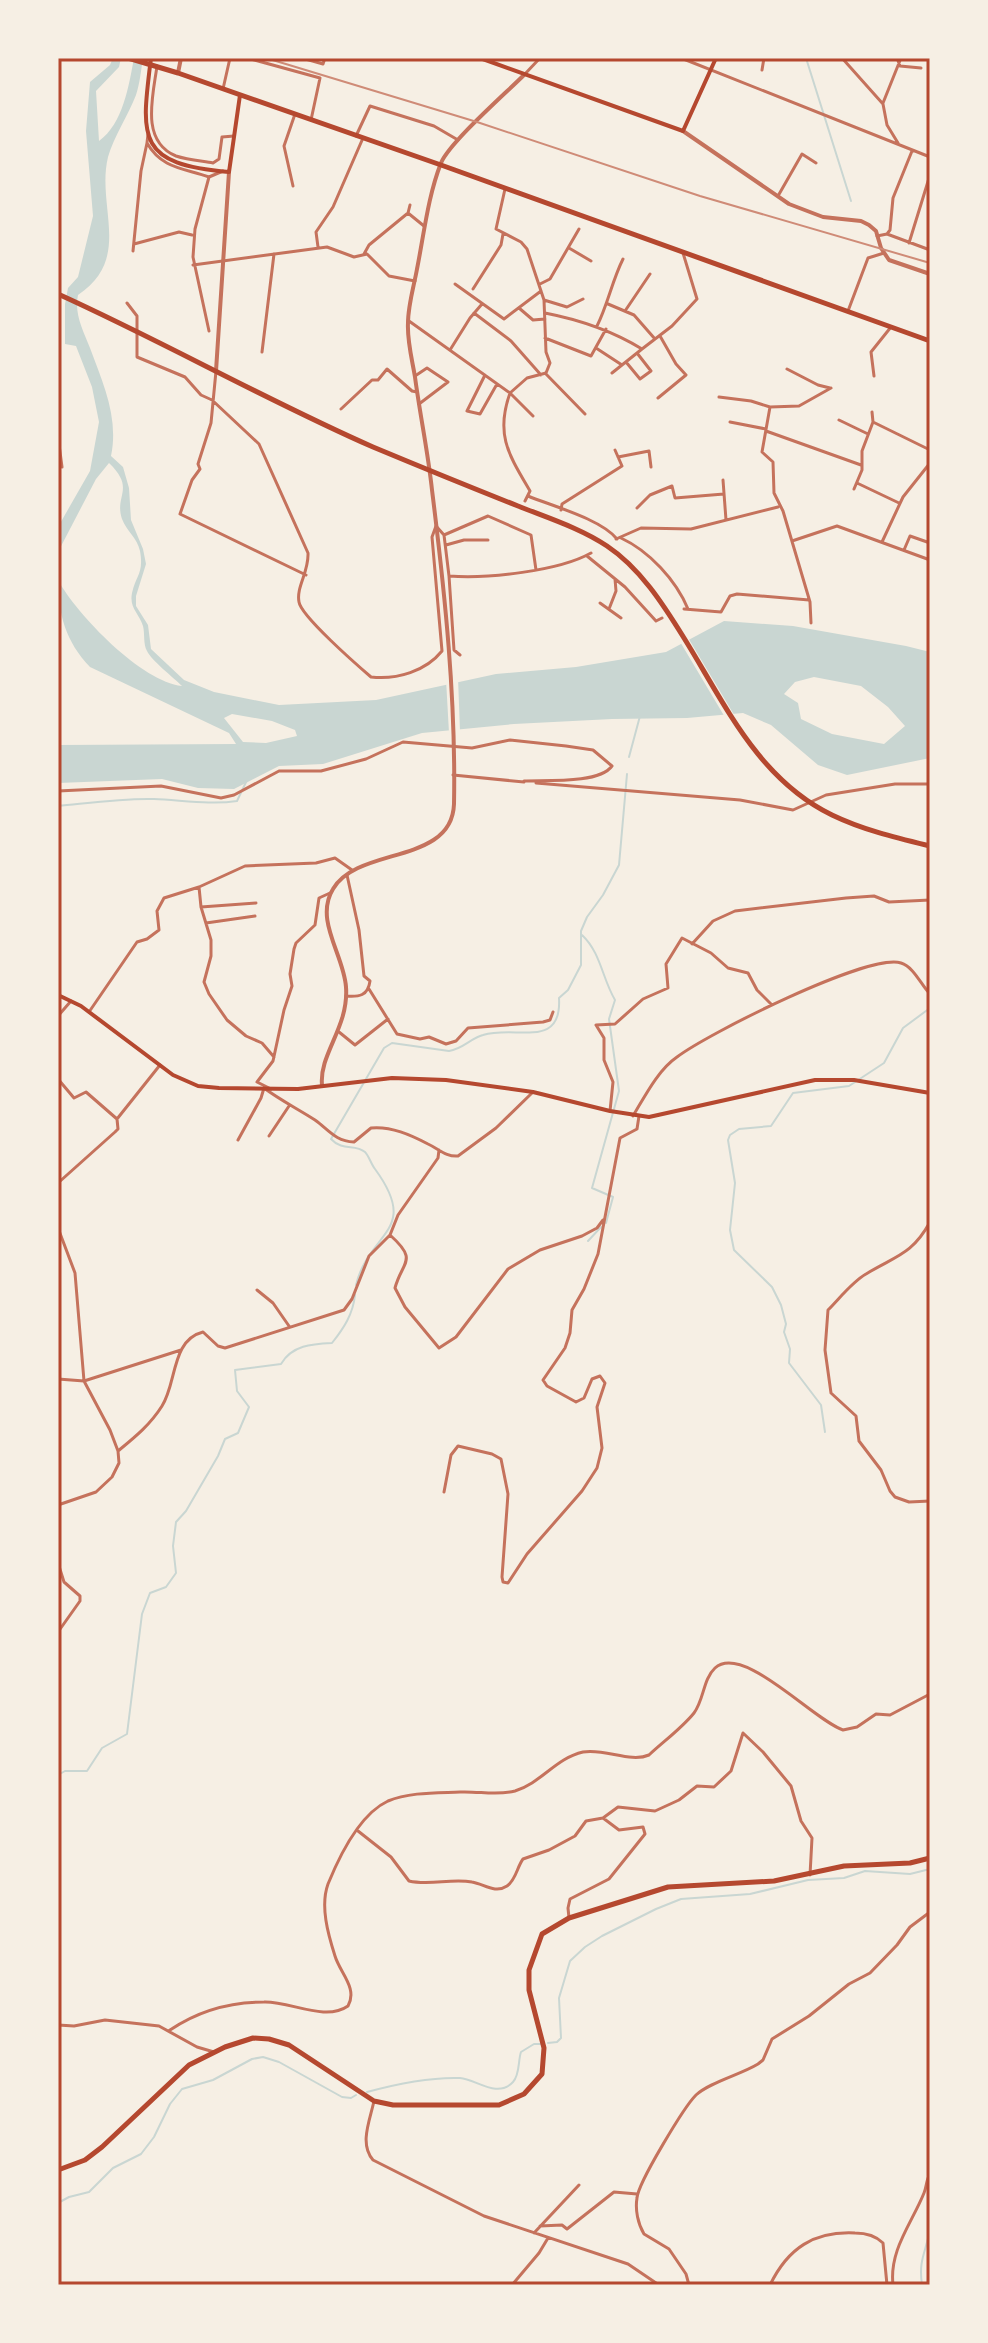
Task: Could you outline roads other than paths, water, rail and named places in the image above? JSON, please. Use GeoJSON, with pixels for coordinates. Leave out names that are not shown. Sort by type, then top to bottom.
{"type":"FeatureCollection","features":[{"type":"Feature","properties":{"kind":"highway"},"geometry":{"type":"LineString","coordinates":[[128,58],[150,61],[930,341]]}},
{"type":"Feature","properties":{"kind":"highway"},"geometry":{"type":"LineString","coordinates":[[58,294],[324,425],[567,526],[608,547],[634,569],[671,617],[756,753],[781,780],[814,805],[868,830],[930,846]]}},
{"type":"Feature","properties":{"kind":"highway"},"geometry":{"type":"LineString","coordinates":[[58,2170],[85,2160],[175,2075],[238,2042],[269,2039],[289,2045],[374,2101],[393,2105],[499,2105],[516,2099],[531,2088],[542,2074],[545,2060],[529,1990],[529,1970],[542,1934],[569,1918],[668,1887],[774,1881],[844,1866],[910,1863],[930,1858]]}},
{"type":"Feature","properties":{"kind":"main road"},"geometry":{"type":"LineString","coordinates":[[480,58],[683,131],[716,58]]}},
{"type":"Feature","properties":{"kind":"main road"},"geometry":{"type":"LineString","coordinates":[[150,61],[144,119],[149,142],[176,163],[226,172],[240,95]]}},
{"type":"Feature","properties":{"kind":"main road"},"geometry":{"type":"LineString","coordinates":[[58,995],[89,1012],[185,1082],[198,1086],[298,1089],[373,1079],[411,1078],[533,1092],[636,1116],[667,1115],[815,1080],[854,1080],[930,1093]]}},
{"type":"Feature","properties":{"kind":"street"},"geometry":{"type":"LineString","coordinates":[[178,73],[181,58]]}},
{"type":"Feature","properties":{"kind":"street"},"geometry":{"type":"LineString","coordinates":[[223,89],[230,58]]}},
{"type":"Feature","properties":{"kind":"street"},"geometry":{"type":"LineString","coordinates":[[247,58],[320,78],[311,120]]}},
{"type":"Feature","properties":{"kind":"street"},"geometry":{"type":"LineString","coordinates":[[302,58],[323,64],[325,58]]}},
{"type":"Feature","properties":{"kind":"street"},"geometry":{"type":"LineString","coordinates":[[271,1089],[257,1082],[274,1057],[292,986],[290,974],[294,949],[315,925],[319,898],[330,893],[353,870],[421,847],[438,838],[452,815],[449,663],[430,471],[408,320],[425,226],[441,165],[459,141],[540,58]]}},
{"type":"Feature","properties":{"kind":"street"},"geometry":{"type":"LineString","coordinates":[[681,58],[930,157]]}},
{"type":"Feature","properties":{"kind":"street"},"geometry":{"type":"LineString","coordinates":[[762,70],[764,58]]}},
{"type":"Feature","properties":{"kind":"street"},"geometry":{"type":"LineString","coordinates":[[842,58],[883,104]]}},
{"type":"Feature","properties":{"kind":"street"},"geometry":{"type":"LineString","coordinates":[[899,60],[883,104],[887,125],[900,145]]}},
{"type":"Feature","properties":{"kind":"street"},"geometry":{"type":"LineString","coordinates":[[899,60],[900,66],[921,68]]}},
{"type":"Feature","properties":{"kind":"street"},"geometry":{"type":"LineString","coordinates":[[133,251],[157,66]]}},
{"type":"Feature","properties":{"kind":"street"},"geometry":{"type":"LineString","coordinates":[[319,248],[316,232],[333,207],[370,106],[434,126],[459,141]]}},
{"type":"Feature","properties":{"kind":"street"},"geometry":{"type":"LineString","coordinates":[[293,186],[284,146],[295,114]]}},
{"type":"Feature","properties":{"kind":"street"},"geometry":{"type":"LineString","coordinates":[[151,123],[159,142],[174,155],[213,163],[219,159],[222,137],[234,136]]}},
{"type":"Feature","properties":{"kind":"street"},"geometry":{"type":"LineString","coordinates":[[683,131],[795,207],[823,217],[865,222],[877,236],[889,260],[930,274]]}},
{"type":"Feature","properties":{"kind":"street"},"geometry":{"type":"LineString","coordinates":[[149,142],[154,155],[171,167],[209,177],[226,172],[211,423],[198,464],[200,469],[192,480],[180,514],[306,575]]}},
{"type":"Feature","properties":{"kind":"street"},"geometry":{"type":"LineString","coordinates":[[887,234],[893,198],[913,150]]}},
{"type":"Feature","properties":{"kind":"street"},"geometry":{"type":"LineString","coordinates":[[778,196],[802,154],[816,163]]}},
{"type":"Feature","properties":{"kind":"street"},"geometry":{"type":"LineString","coordinates":[[909,243],[930,175]]}},
{"type":"Feature","properties":{"kind":"street"},"geometry":{"type":"LineString","coordinates":[[209,177],[194,235],[193,265],[209,331]]}},
{"type":"Feature","properties":{"kind":"street"},"geometry":{"type":"LineString","coordinates":[[505,189],[496,229],[527,249],[544,300],[546,352],[550,363],[543,374],[527,378],[510,393],[504,413],[503,432],[508,454],[530,491],[526,499],[612,532],[657,565],[671,580],[686,609],[721,612],[730,596],[737,594],[809,600]]}},
{"type":"Feature","properties":{"kind":"street"},"geometry":{"type":"LineString","coordinates":[[364,254],[369,245],[408,213],[410,205]]}},
{"type":"Feature","properties":{"kind":"street"},"geometry":{"type":"LineString","coordinates":[[408,213],[425,226]]}},
{"type":"Feature","properties":{"kind":"street"},"geometry":{"type":"LineString","coordinates":[[540,284],[550,279],[579,229]]}},
{"type":"Feature","properties":{"kind":"street"},"geometry":{"type":"LineString","coordinates":[[134,244],[179,232],[194,235]]}},
{"type":"Feature","properties":{"kind":"street"},"geometry":{"type":"LineString","coordinates":[[473,289],[501,245],[503,233]]}},
{"type":"Feature","properties":{"kind":"street"},"geometry":{"type":"LineString","coordinates":[[877,236],[887,234],[930,250]]}},
{"type":"Feature","properties":{"kind":"street"},"geometry":{"type":"LineString","coordinates":[[193,265],[327,247],[354,257],[364,254],[374,259],[389,276],[415,281]]}},
{"type":"Feature","properties":{"kind":"street"},"geometry":{"type":"LineString","coordinates":[[569,248],[591,261]]}},
{"type":"Feature","properties":{"kind":"street"},"geometry":{"type":"LineString","coordinates":[[612,373],[660,336],[697,299],[683,253]]}},
{"type":"Feature","properties":{"kind":"street"},"geometry":{"type":"LineString","coordinates":[[848,311],[868,258],[884,253]]}},
{"type":"Feature","properties":{"kind":"street"},"geometry":{"type":"LineString","coordinates":[[262,352],[274,254]]}},
{"type":"Feature","properties":{"kind":"street"},"geometry":{"type":"LineString","coordinates":[[597,326],[608,304],[611,283],[623,259]]}},
{"type":"Feature","properties":{"kind":"street"},"geometry":{"type":"LineString","coordinates":[[625,311],[650,274]]}},
{"type":"Feature","properties":{"kind":"street"},"geometry":{"type":"LineString","coordinates":[[455,284],[504,319],[542,291]]}},
{"type":"Feature","properties":{"kind":"street"},"geometry":{"type":"LineString","coordinates":[[544,300],[567,307],[583,299]]}},
{"type":"Feature","properties":{"kind":"street"},"geometry":{"type":"LineString","coordinates":[[127,303],[137,316],[137,357],[185,377],[201,395],[212,400],[259,444],[308,553],[306,575],[298,597],[305,616],[371,677],[412,673],[443,651],[432,537],[436,526]]}},
{"type":"Feature","properties":{"kind":"street"},"geometry":{"type":"LineString","coordinates":[[450,350],[482,304]]}},
{"type":"Feature","properties":{"kind":"street"},"geometry":{"type":"LineString","coordinates":[[608,304],[634,315],[655,339]]}},
{"type":"Feature","properties":{"kind":"street"},"geometry":{"type":"LineString","coordinates":[[519,308],[533,320],[545,319]]}},
{"type":"Feature","properties":{"kind":"street"},"geometry":{"type":"LineString","coordinates":[[474,313],[511,341],[585,414]]}},
{"type":"Feature","properties":{"kind":"street"},"geometry":{"type":"LineString","coordinates":[[545,313],[606,329],[642,349]]}},
{"type":"Feature","properties":{"kind":"street"},"geometry":{"type":"LineString","coordinates":[[408,320],[510,393],[533,416]]}},
{"type":"Feature","properties":{"kind":"street"},"geometry":{"type":"LineString","coordinates":[[874,376],[871,352],[891,327]]}},
{"type":"Feature","properties":{"kind":"street"},"geometry":{"type":"LineString","coordinates":[[545,338],[591,356],[606,329]]}},
{"type":"Feature","properties":{"kind":"street"},"geometry":{"type":"LineString","coordinates":[[658,398],[686,375],[660,336]]}},
{"type":"Feature","properties":{"kind":"street"},"geometry":{"type":"LineString","coordinates":[[596,348],[624,364],[640,379],[651,371],[637,353]]}},
{"type":"Feature","properties":{"kind":"street"},"geometry":{"type":"LineString","coordinates":[[415,376],[427,368],[448,382],[419,405]]}},
{"type":"Feature","properties":{"kind":"street"},"geometry":{"type":"LineString","coordinates":[[341,409],[387,369],[417,392]]}},
{"type":"Feature","properties":{"kind":"street"},"geometry":{"type":"LineString","coordinates":[[719,397],[770,407],[799,406],[831,388],[787,369]]}},
{"type":"Feature","properties":{"kind":"street"},"geometry":{"type":"LineString","coordinates":[[485,375],[467,411],[480,414],[497,384]]}},
{"type":"Feature","properties":{"kind":"street"},"geometry":{"type":"LineString","coordinates":[[58,376],[58,437],[62,467]]}},
{"type":"Feature","properties":{"kind":"street"},"geometry":{"type":"LineString","coordinates":[[770,407],[762,452],[773,462],[774,493],[809,600],[811,623]]}},
{"type":"Feature","properties":{"kind":"street"},"geometry":{"type":"LineString","coordinates":[[854,489],[862,470],[862,451],[873,422],[872,412]]}},
{"type":"Feature","properties":{"kind":"street"},"geometry":{"type":"LineString","coordinates":[[839,420],[868,434]]}},
{"type":"Feature","properties":{"kind":"street"},"geometry":{"type":"LineString","coordinates":[[730,422],[766,430],[861,465]]}},
{"type":"Feature","properties":{"kind":"street"},"geometry":{"type":"LineString","coordinates":[[873,422],[930,450]]}},
{"type":"Feature","properties":{"kind":"street"},"geometry":{"type":"LineString","coordinates":[[561,510],[562,504],[622,466],[615,450]]}},
{"type":"Feature","properties":{"kind":"street"},"geometry":{"type":"LineString","coordinates":[[618,457],[649,451],[651,467]]}},
{"type":"Feature","properties":{"kind":"street"},"geometry":{"type":"LineString","coordinates":[[882,542],[899,503],[929,466]]}},
{"type":"Feature","properties":{"kind":"street"},"geometry":{"type":"LineString","coordinates":[[723,480],[726,521]]}},
{"type":"Feature","properties":{"kind":"street"},"geometry":{"type":"LineString","coordinates":[[857,483],[899,503]]}},
{"type":"Feature","properties":{"kind":"street"},"geometry":{"type":"LineString","coordinates":[[637,508],[650,495],[672,486],[675,498],[724,494]]}},
{"type":"Feature","properties":{"kind":"street"},"geometry":{"type":"LineString","coordinates":[[618,539],[641,528],[675,531],[780,507]]}},
{"type":"Feature","properties":{"kind":"street"},"geometry":{"type":"LineString","coordinates":[[444,535],[488,516],[531,535],[536,570]]}},
{"type":"Feature","properties":{"kind":"street"},"geometry":{"type":"LineString","coordinates":[[513,526],[517,519]]}},
{"type":"Feature","properties":{"kind":"street"},"geometry":{"type":"LineString","coordinates":[[436,526],[444,535],[446,545],[453,650],[460,655]]}},
{"type":"Feature","properties":{"kind":"street"},"geometry":{"type":"LineString","coordinates":[[792,541],[837,526],[929,559],[930,553]]}},
{"type":"Feature","properties":{"kind":"street"},"geometry":{"type":"LineString","coordinates":[[904,550],[910,536],[930,543]]}},
{"type":"Feature","properties":{"kind":"street"},"geometry":{"type":"LineString","coordinates":[[446,545],[464,540],[488,540]]}},
{"type":"Feature","properties":{"kind":"street"},"geometry":{"type":"LineString","coordinates":[[449,576],[472,578],[536,570],[589,555],[656,621],[662,618]]}},
{"type":"Feature","properties":{"kind":"street"},"geometry":{"type":"LineString","coordinates":[[609,609],[616,591],[615,579]]}},
{"type":"Feature","properties":{"kind":"street"},"geometry":{"type":"LineString","coordinates":[[600,603],[621,618]]}},
{"type":"Feature","properties":{"kind":"street"},"geometry":{"type":"LineString","coordinates":[[58,791],[161,786],[221,798],[234,795],[279,771],[321,771],[366,759],[403,742],[467,748],[510,740],[566,746],[593,750],[612,766],[606,774],[590,778],[524,781]]}},
{"type":"Feature","properties":{"kind":"street"},"geometry":{"type":"LineString","coordinates":[[453,775],[740,800],[793,810],[826,795],[895,784],[930,784]]}},
{"type":"Feature","properties":{"kind":"street"},"geometry":{"type":"LineString","coordinates":[[89,1012],[137,942],[159,930],[157,911],[164,898],[255,864],[316,863],[335,858],[353,870]]}},
{"type":"Feature","properties":{"kind":"street"},"geometry":{"type":"LineString","coordinates":[[347,874],[364,976],[370,981],[369,989],[397,1034],[420,1039],[429,1037],[446,1044],[456,1041],[468,1028],[543,1022],[550,1020],[553,1012]]}},
{"type":"Feature","properties":{"kind":"street"},"geometry":{"type":"LineString","coordinates":[[199,887],[201,907],[211,940],[211,956],[204,982],[209,994],[227,1020],[246,1036],[262,1043],[274,1057]]}},
{"type":"Feature","properties":{"kind":"street"},"geometry":{"type":"LineString","coordinates":[[322,1085],[322,1069],[339,1032],[346,996],[344,973],[326,909],[330,893]]}},
{"type":"Feature","properties":{"kind":"street"},"geometry":{"type":"LineString","coordinates":[[692,944],[713,921],[735,911],[874,896],[889,902],[930,900]]}},
{"type":"Feature","properties":{"kind":"street"},"geometry":{"type":"LineString","coordinates":[[201,907],[256,903]]}},
{"type":"Feature","properties":{"kind":"street"},"geometry":{"type":"LineString","coordinates":[[206,923],[255,916]]}},
{"type":"Feature","properties":{"kind":"street"},"geometry":{"type":"LineString","coordinates":[[610,1111],[613,1082],[604,1060],[604,1038],[596,1025],[615,1024],[643,999],[666,990],[669,983],[666,964],[682,938],[711,953],[728,968],[748,973],[757,990],[772,1005]]}},
{"type":"Feature","properties":{"kind":"street"},"geometry":{"type":"LineString","coordinates":[[444,1492],[451,1455],[458,1446],[501,1459],[508,1494],[502,1577],[503,1582],[508,1583],[527,1554],[597,1468],[602,1448],[597,1407],[605,1383],[600,1376],[592,1379],[584,1398],[576,1402],[547,1386],[543,1380],[565,1348],[572,1310],[598,1254],[620,1138],[637,1129],[636,1116],[675,1058],[707,1037],[772,1005],[834,979],[887,962],[902,963],[930,994]]}},
{"type":"Feature","properties":{"kind":"street"},"geometry":{"type":"LineString","coordinates":[[926,989],[930,985]]}},
{"type":"Feature","properties":{"kind":"street"},"geometry":{"type":"LineString","coordinates":[[346,996],[359,997],[369,989]]}},
{"type":"Feature","properties":{"kind":"street"},"geometry":{"type":"LineString","coordinates":[[58,1016],[71,1001]]}},
{"type":"Feature","properties":{"kind":"street"},"geometry":{"type":"LineString","coordinates":[[339,1032],[355,1045],[388,1019]]}},
{"type":"Feature","properties":{"kind":"street"},"geometry":{"type":"LineString","coordinates":[[117,1119],[160,1065]]}},
{"type":"Feature","properties":{"kind":"street"},"geometry":{"type":"LineString","coordinates":[[58,1079],[74,1098],[86,1092],[117,1119],[118,1129],[58,1183]]}},
{"type":"Feature","properties":{"kind":"street"},"geometry":{"type":"LineString","coordinates":[[238,1140],[264,1088],[315,1120],[334,1137],[346,1142],[354,1142],[371,1128],[380,1127],[397,1131],[452,1157],[465,1153],[530,1098],[533,1092]]}},
{"type":"Feature","properties":{"kind":"street"},"geometry":{"type":"LineString","coordinates":[[269,1136],[289,1106]]}},
{"type":"Feature","properties":{"kind":"street"},"geometry":{"type":"LineString","coordinates":[[118,1451],[147,1428],[165,1402],[181,1350],[193,1335],[203,1332],[218,1346],[225,1348],[344,1310],[352,1299],[369,1256],[390,1235],[398,1215],[438,1158],[439,1150]]}},
{"type":"Feature","properties":{"kind":"street"},"geometry":{"type":"LineString","coordinates":[[390,1235],[400,1244],[406,1257],[406,1266],[395,1288],[405,1307],[439,1348],[460,1334],[508,1269],[540,1250],[582,1236],[597,1228],[604,1219]]}},
{"type":"Feature","properties":{"kind":"street"},"geometry":{"type":"LineString","coordinates":[[930,1222],[908,1251],[861,1276],[828,1310],[825,1350],[831,1393],[856,1416],[859,1441],[881,1470],[890,1491],[895,1497],[909,1502],[930,1501]]}},
{"type":"Feature","properties":{"kind":"street"},"geometry":{"type":"LineString","coordinates":[[58,1228],[75,1273],[84,1381],[118,1451],[116,1471],[96,1492],[58,1505]]}},
{"type":"Feature","properties":{"kind":"street"},"geometry":{"type":"LineString","coordinates":[[257,1290],[273,1303],[289,1327]]}},
{"type":"Feature","properties":{"kind":"street"},"geometry":{"type":"LineString","coordinates":[[58,1379],[84,1381],[181,1350]]}},
{"type":"Feature","properties":{"kind":"street"},"geometry":{"type":"LineString","coordinates":[[58,1563],[64,1582],[80,1596],[80,1601],[58,1632]]}},
{"type":"Feature","properties":{"kind":"street"},"geometry":{"type":"LineString","coordinates":[[170,2030],[209,2010],[247,2003],[267,2002],[323,2011],[338,2011],[348,2006],[352,1995],[335,1955],[324,1898],[334,1872],[358,1831],[367,1818],[389,1801],[411,1796],[519,1790],[538,1780],[558,1763],[582,1752],[609,1752],[637,1758],[649,1755],[696,1711],[717,1666],[730,1662],[740,1663],[761,1673],[806,1708],[843,1730],[857,1727],[876,1714],[890,1715],[930,1694]]}},
{"type":"Feature","properties":{"kind":"street"},"geometry":{"type":"LineString","coordinates":[[358,1831],[391,1857],[409,1881],[427,1884],[467,1881],[497,1889],[509,1885],[523,1859],[575,1836],[586,1821],[603,1818],[618,1807],[647,1811],[666,1808],[697,1786],[714,1787],[731,1771],[743,1733],[791,1786],[801,1821],[812,1838],[810,1875]]}},
{"type":"Feature","properties":{"kind":"street"},"geometry":{"type":"LineString","coordinates":[[569,1918],[570,1899],[609,1879],[645,1834],[643,1827],[619,1830],[603,1818]]}},
{"type":"Feature","properties":{"kind":"street"},"geometry":{"type":"LineString","coordinates":[[689,2285],[686,2274],[669,2249],[644,2234],[637,2211],[637,2194],[678,2120],[705,2089],[758,2064],[763,2060],[772,2039],[809,2016],[849,1984],[870,1973],[910,1927],[930,1912]]}},
{"type":"Feature","properties":{"kind":"street"},"geometry":{"type":"LineString","coordinates":[[58,2025],[74,2026],[105,2020],[159,2026],[197,2047],[214,2052]]}},
{"type":"Feature","properties":{"kind":"street"},"geometry":{"type":"LineString","coordinates":[[374,2101],[365,2139],[367,2152],[373,2160],[484,2216],[620,2260],[659,2285]]}},
{"type":"Feature","properties":{"kind":"street"},"geometry":{"type":"LineString","coordinates":[[893,2285],[899,2242],[925,2191],[930,2174]]}},
{"type":"Feature","properties":{"kind":"street"},"geometry":{"type":"LineString","coordinates":[[534,2233],[579,2185]]}},
{"type":"Feature","properties":{"kind":"street"},"geometry":{"type":"LineString","coordinates":[[540,2226],[562,2225],[567,2229],[614,2192],[637,2194]]}},
{"type":"Feature","properties":{"kind":"street"},"geometry":{"type":"LineString","coordinates":[[770,2285],[789,2256],[817,2236],[838,2232],[871,2235],[883,2243],[887,2285]]}},
{"type":"Feature","properties":{"kind":"street"},"geometry":{"type":"LineString","coordinates":[[512,2285],[548,2238]]}},
{"type":"Feature","properties":{"kind":"waterway"},"geometry":{"type":"LineString","coordinates":[[806,58],[851,201]]}},
{"type":"Feature","properties":{"kind":"waterway"},"geometry":{"type":"LineString","coordinates":[[629,757],[640,716]]}},
{"type":"Feature","properties":{"kind":"waterway"},"geometry":{"type":"LineString","coordinates":[[356,1285],[362,1267],[388,1230],[393,1219],[393,1206],[388,1190],[365,1152],[331,1139],[384,1048],[392,1043],[449,1051],[483,1035],[534,1032],[545,1030],[553,1024],[558,1014],[559,998],[568,990],[581,965],[581,931],[619,865],[627,774]]}},
{"type":"Feature","properties":{"kind":"waterway"},"geometry":{"type":"LineString","coordinates":[[58,806],[142,799],[237,801],[247,780]]}},
{"type":"Feature","properties":{"kind":"waterway"},"geometry":{"type":"LineString","coordinates":[[582,935],[593,950],[615,1000],[609,1019],[619,1091],[592,1188],[613,1197],[606,1223]]}},
{"type":"Feature","properties":{"kind":"waterway"},"geometry":{"type":"LineString","coordinates":[[825,1432],[821,1405],[789,1363],[790,1349],[784,1332],[786,1324],[781,1305],[772,1287],[734,1250],[730,1230],[735,1183],[728,1140],[739,1129],[771,1126],[793,1093],[849,1086],[884,1063],[903,1028],[930,1008]]}},
{"type":"Feature","properties":{"kind":"waterway"},"geometry":{"type":"LineString","coordinates":[[588,1241],[601,1227]]}},
{"type":"Feature","properties":{"kind":"waterway"},"geometry":{"type":"LineString","coordinates":[[58,1775],[65,1771],[87,1771],[102,1748],[127,1734],[142,1614],[150,1593],[166,1587],[176,1573],[173,1546],[176,1522],[186,1511],[225,1439],[238,1433],[249,1407],[237,1391],[235,1370],[281,1364],[297,1349],[332,1343],[347,1320],[355,1295]]}},
{"type":"Feature","properties":{"kind":"waterway"},"geometry":{"type":"LineString","coordinates":[[548,2043],[561,2038],[559,1998],[570,1961],[602,1936],[656,1909],[681,1899],[750,1894],[808,1880],[844,1878],[865,1871],[910,1874],[930,1869]]}},
{"type":"Feature","properties":{"kind":"waterway"},"geometry":{"type":"LineString","coordinates":[[367,2092],[449,2078],[466,2079],[500,2089],[515,2079],[521,2052],[534,2044],[541,2044]]}},
{"type":"Feature","properties":{"kind":"waterway"},"geometry":{"type":"LineString","coordinates":[[58,2203],[89,2192],[113,2168],[141,2154],[182,2089],[213,2080],[252,2059],[263,2057],[279,2062],[342,2097],[356,2095]]}},
{"type":"Feature","properties":{"kind":"waterway"},"geometry":{"type":"LineString","coordinates":[[922,2285],[922,2261],[930,2228],[930,2196]]}},
{"type":"Feature","properties":{"kind":"railway"},"geometry":{"type":"LineString","coordinates":[[266,58],[477,122],[700,196],[930,263]]}}]}
